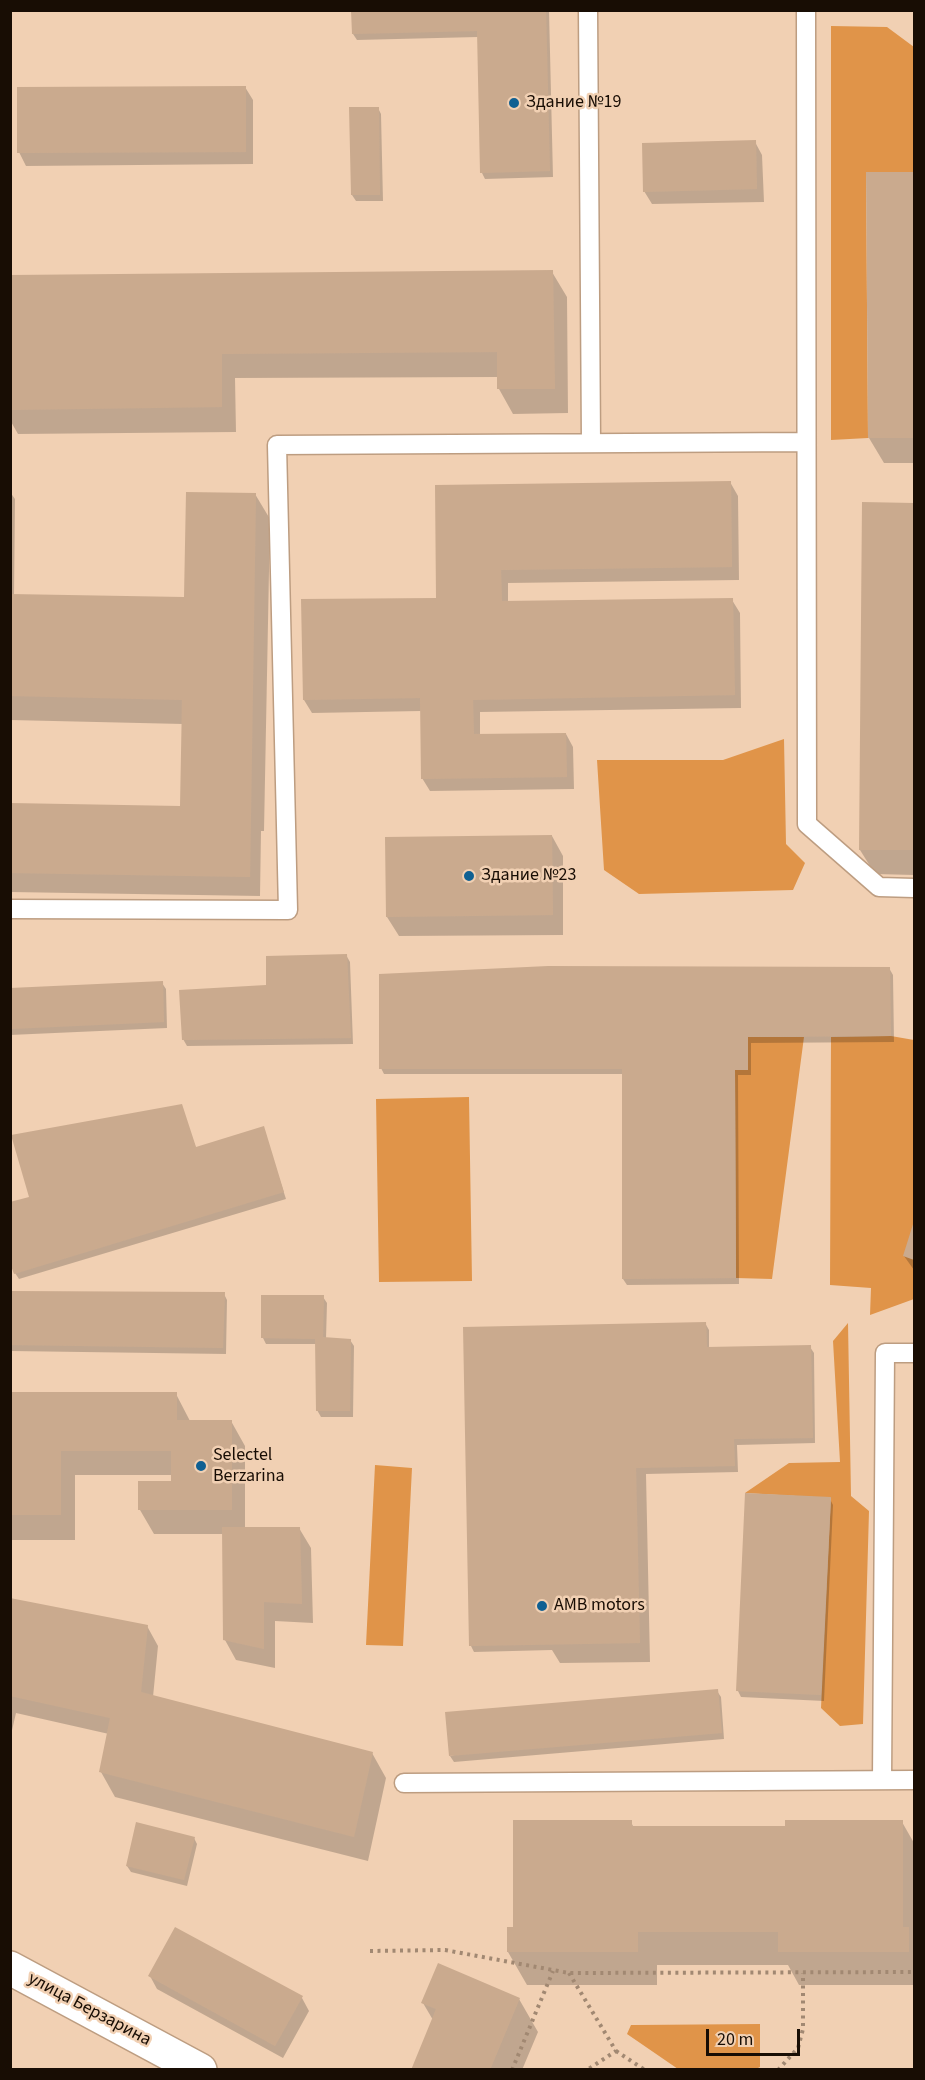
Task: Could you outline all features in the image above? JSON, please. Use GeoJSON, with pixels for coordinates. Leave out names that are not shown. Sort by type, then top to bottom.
{"type":"FeatureCollection","features":[{"type":"Feature","properties":{"kind":"street","name":"улица Берзарина"},"geometry":{"type":"LineString","coordinates":[[10,1968],[200,2070]]}},
{"type":"Feature","properties":{"kind":"lane"},"geometry":{"type":"LineString","coordinates":[[588,10],[591,443]]}},
{"type":"Feature","properties":{"kind":"lane"},"geometry":{"type":"LineString","coordinates":[[806,10],[807,824],[879,887],[915,888]]}},
{"type":"Feature","properties":{"kind":"lane"},"geometry":{"type":"LineString","coordinates":[[10,909],[288,910],[277,445],[806,442]]}},
{"type":"Feature","properties":{"kind":"lane"},"geometry":{"type":"LineString","coordinates":[[882,1780],[885,1353],[915,1353]]}},
{"type":"Feature","properties":{"kind":"lane"},"geometry":{"type":"LineString","coordinates":[[404,1783],[915,1780]]}},
{"type":"Feature","properties":{"kind":"path"},"geometry":{"type":"LineString","coordinates":[[370,1951],[445,1950],[569,1973],[915,1972]]}},
{"type":"Feature","properties":{"kind":"path"},"geometry":{"type":"LineString","coordinates":[[512,2070],[553,1971]]}},
{"type":"Feature","properties":{"kind":"path"},"geometry":{"type":"LineString","coordinates":[[569,1973],[616,2052],[645,2070]]}},
{"type":"Feature","properties":{"kind":"path"},"geometry":{"type":"LineString","coordinates":[[778,2070],[798,2048],[803,2030],[803,1973]]}},
{"type":"Feature","properties":{"kind":"path"},"geometry":{"type":"LineString","coordinates":[[586,2070],[616,2052]]}},
{"type":"Feature","properties":{"kind":"shaded area"},"geometry":{"type":"Polygon","coordinates":[[[831,26],[887,27],[914,47],[914,172],[866,173],[868,438],[831,440],[831,26]]]}},
{"type":"Feature","properties":{"kind":"shaded area"},"geometry":{"type":"Polygon","coordinates":[[[784,739],[786,844],[805,863],[793,890],[639,894],[604,870],[597,760],[723,760],[784,739]]]}},
{"type":"Feature","properties":{"kind":"shaded area"},"geometry":{"type":"Polygon","coordinates":[[[891,1036],[914,1040],[914,1299],[870,1315],[871,1288],[830,1285],[831,1037],[891,1036]]]}},
{"type":"Feature","properties":{"kind":"shaded area"},"geometry":{"type":"Polygon","coordinates":[[[748,1037],[804,1037],[772,1279],[736,1278],[735,1070],[748,1069],[748,1037]]]}},
{"type":"Feature","properties":{"kind":"shaded area"},"geometry":{"type":"Polygon","coordinates":[[[469,1097],[472,1281],[379,1282],[376,1099],[469,1097]]]}},
{"type":"Feature","properties":{"kind":"shaded area"},"geometry":{"type":"Polygon","coordinates":[[[848,1323],[851,1496],[869,1511],[863,1724],[840,1726],[821,1708],[831,1498],[745,1493],[789,1463],[840,1462],[833,1341],[848,1323]]]}},
{"type":"Feature","properties":{"kind":"shaded area"},"geometry":{"type":"Polygon","coordinates":[[[375,1465],[412,1468],[403,1646],[366,1645],[375,1465]]]}},
{"type":"Feature","properties":{"kind":"shaded area"},"geometry":{"type":"Polygon","coordinates":[[[760,2024],[760,2067],[756,2069],[678,2069],[627,2034],[631,2025],[760,2024]]]}},
{"type":"Feature","properties":{"kind":"building","name":"Здание №19"},"geometry":{"type":"Polygon","coordinates":[[[351,10],[546,10],[550,171],[480,173],[477,31],[352,34],[351,10]]]}},
{"type":"Feature","properties":{"kind":"building"},"geometry":{"type":"Polygon","coordinates":[[[246,86],[246,152],[17,153],[17,87],[246,86]]]}},
{"type":"Feature","properties":{"kind":"building"},"geometry":{"type":"Polygon","coordinates":[[[349,107],[379,107],[380,195],[351,195],[349,107]]]}},
{"type":"Feature","properties":{"kind":"building"},"geometry":{"type":"Polygon","coordinates":[[[756,140],[757,189],[643,192],[642,143],[756,140]]]}},
{"type":"Feature","properties":{"kind":"building"},"geometry":{"type":"Polygon","coordinates":[[[866,172],[914,172],[914,438],[868,438],[866,172]]]}},
{"type":"Feature","properties":{"kind":"building"},"geometry":{"type":"Polygon","coordinates":[[[553,270],[555,389],[497,389],[497,352],[222,354],[222,407],[10,410],[10,275],[553,270]]]}},
{"type":"Feature","properties":{"kind":"building"},"geometry":{"type":"Polygon","coordinates":[[[731,481],[732,567],[501,570],[502,601],[733,598],[735,695],[473,700],[474,734],[566,733],[567,777],[421,779],[420,698],[303,700],[301,599],[436,598],[435,485],[731,481]]]}},
{"type":"Feature","properties":{"kind":"building"},"geometry":{"type":"Polygon","coordinates":[[[186,492],[256,493],[250,877],[10,873],[10,803],[180,806],[182,700],[10,696],[10,594],[184,597],[186,492]]]}},
{"type":"Feature","properties":{"kind":"building"},"geometry":{"type":"Polygon","coordinates":[[[862,502],[914,503],[914,850],[859,850],[862,502]]]}},
{"type":"Feature","properties":{"kind":"building","name":"Здание №23"},"geometry":{"type":"Polygon","coordinates":[[[552,835],[553,915],[386,917],[385,837],[552,835]]]}},
{"type":"Feature","properties":{"kind":"building"},"geometry":{"type":"Polygon","coordinates":[[[347,954],[351,1038],[182,1040],[179,990],[266,985],[266,956],[347,954]]]}},
{"type":"Feature","properties":{"kind":"building"},"geometry":{"type":"Polygon","coordinates":[[[548,966],[890,967],[891,1036],[748,1037],[748,1070],[735,1070],[736,1278],[622,1279],[622,1069],[379,1069],[379,974],[548,966]]]}},
{"type":"Feature","properties":{"kind":"building"},"geometry":{"type":"Polygon","coordinates":[[[163,981],[164,1022],[10,1029],[10,988],[163,981]]]}},
{"type":"Feature","properties":{"kind":"building"},"geometry":{"type":"Polygon","coordinates":[[[182,1104],[196,1147],[264,1126],[284,1192],[14,1274],[10,1263],[10,1202],[29,1197],[11,1135],[182,1104]]]}},
{"type":"Feature","properties":{"kind":"building"},"geometry":{"type":"Polygon","coordinates":[[[914,1221],[914,1260],[903,1256],[914,1221]]]}},
{"type":"Feature","properties":{"kind":"building"},"geometry":{"type":"Polygon","coordinates":[[[10,1291],[225,1292],[223,1348],[10,1345],[10,1291]]]}},
{"type":"Feature","properties":{"kind":"building"},"geometry":{"type":"Polygon","coordinates":[[[261,1295],[324,1295],[323,1337],[351,1339],[350,1411],[316,1411],[315,1339],[261,1338],[261,1295]]]}},
{"type":"Feature","properties":{"kind":"building"},"geometry":{"type":"Polygon","coordinates":[[[706,1322],[707,1347],[811,1345],[813,1438],[734,1439],[735,1466],[636,1468],[640,1643],[469,1646],[463,1327],[706,1322]]]}},
{"type":"Feature","properties":{"kind":"building","name":"Selectel Berzarina"},"geometry":{"type":"Polygon","coordinates":[[[10,1392],[177,1392],[177,1420],[232,1420],[232,1510],[138,1510],[138,1481],[171,1481],[171,1451],[61,1451],[61,1515],[10,1515],[10,1392]]]}},
{"type":"Feature","properties":{"kind":"building"},"geometry":{"type":"Polygon","coordinates":[[[745,1493],[831,1497],[821,1695],[736,1691],[745,1493]]]}},
{"type":"Feature","properties":{"kind":"building"},"geometry":{"type":"Polygon","coordinates":[[[222,1527],[300,1527],[302,1604],[264,1602],[264,1649],[223,1640],[222,1527]]]}},
{"type":"Feature","properties":{"kind":"building"},"geometry":{"type":"Polygon","coordinates":[[[10,1598],[148,1625],[141,1692],[373,1752],[354,1837],[99,1772],[110,1718],[10,1696],[10,1598]]]}},
{"type":"Feature","properties":{"kind":"building"},"geometry":{"type":"Polygon","coordinates":[[[718,1689],[722,1733],[449,1756],[445,1712],[718,1689]]]}},
{"type":"Feature","properties":{"kind":"building"},"geometry":{"type":"Polygon","coordinates":[[[513,1820],[632,1820],[632,1826],[785,1826],[785,1820],[903,1820],[903,1927],[909,1927],[909,1952],[778,1952],[778,1932],[638,1932],[638,1952],[507,1952],[507,1927],[513,1927],[513,1820]]]}},
{"type":"Feature","properties":{"kind":"building"},"geometry":{"type":"Polygon","coordinates":[[[136,1822],[195,1837],[184,1880],[126,1866],[136,1822]]]}},
{"type":"Feature","properties":{"kind":"building"},"geometry":{"type":"Polygon","coordinates":[[[175,1927],[303,1996],[275,2046],[148,1976],[175,1927]]]}},
{"type":"Feature","properties":{"kind":"building"},"geometry":{"type":"Polygon","coordinates":[[[438,1963],[520,1998],[490,2070],[411,2070],[436,2009],[421,2003],[438,1963]]]}},
{"type":"Feature","properties":{"kind":"place","name":"Здание №19"},"geometry":{"type":"Point","coordinates":[514,103]}},
{"type":"Feature","properties":{"kind":"place","name":"Здание №23"},"geometry":{"type":"Point","coordinates":[469,876]}},
{"type":"Feature","properties":{"kind":"place","name":"Selectel Berzarina"},"geometry":{"type":"Point","coordinates":[201,1466]}},
{"type":"Feature","properties":{"kind":"place","name":"AMB motors"},"geometry":{"type":"Point","coordinates":[542,1606]}}]}
